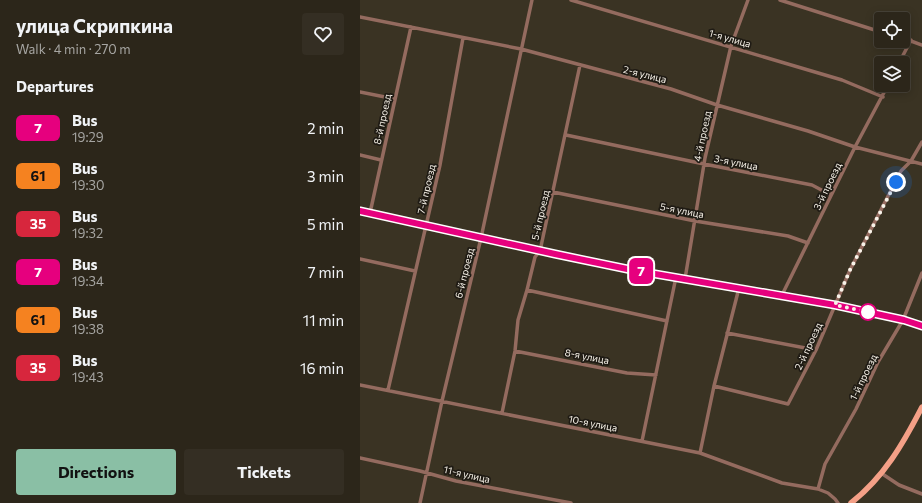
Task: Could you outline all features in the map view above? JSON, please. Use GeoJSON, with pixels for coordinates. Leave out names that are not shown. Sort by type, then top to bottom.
{"type":"FeatureCollection","features":[{"type":"Feature","properties":{"kind":"main road"},"geometry":{"type":"LineString","coordinates":[[851,503],[863,493],[881,473],[904,443],[922,407]]}},
{"type":"Feature","properties":{"kind":"street","name":"6-й проезд"},"geometry":{"type":"LineString","coordinates":[[420,503],[442,401],[481,238],[532,0]]}},
{"type":"Feature","properties":{"kind":"street","name":"1-я улица"},"geometry":{"type":"LineString","coordinates":[[571,0],[842,80],[882,97]]}},
{"type":"Feature","properties":{"kind":"street","name":"4-й проезд"},"geometry":{"type":"LineString","coordinates":[[685,279],[704,164],[717,105],[731,46],[748,0]]}},
{"type":"Feature","properties":{"kind":"street"},"geometry":{"type":"LineString","coordinates":[[780,0],[874,30]]}},
{"type":"Feature","properties":{"kind":"street","name":"2-я улица"},"geometry":{"type":"LineString","coordinates":[[360,17],[521,49],[671,88],[717,105],[808,131],[855,147],[922,164]]}},
{"type":"Feature","properties":{"kind":"street","name":"8-й проезд"},"geometry":{"type":"LineString","coordinates":[[370,213],[411,28]]}},
{"type":"Feature","properties":{"kind":"street","name":"7-й проезд"},"geometry":{"type":"LineString","coordinates":[[388,390],[440,165],[462,38]]}},
{"type":"Feature","properties":{"kind":"street"},"geometry":{"type":"LineString","coordinates":[[903,56],[911,40],[922,44]]}},
{"type":"Feature","properties":{"kind":"street","name":"5-й проезд"},"geometry":{"type":"LineString","coordinates":[[502,413],[515,351],[518,320],[528,290],[535,258],[540,251],[580,65]]}},
{"type":"Feature","properties":{"kind":"street"},"geometry":{"type":"LineString","coordinates":[[360,92],[395,100]]}},
{"type":"Feature","properties":{"kind":"street","name":"3-й проезд"},"geometry":{"type":"LineString","coordinates":[[782,296],[855,147],[884,92]]}},
{"type":"Feature","properties":{"kind":"street","name":"3-я улица"},"geometry":{"type":"LineString","coordinates":[[566,135],[812,185],[831,195]]}},
{"type":"Feature","properties":{"kind":"street","name":"2-й проезд"},"geometry":{"type":"LineString","coordinates":[[714,386],[788,404],[816,350],[850,270],[898,178],[912,161],[922,142]]}},
{"type":"Feature","properties":{"kind":"street"},"geometry":{"type":"LineString","coordinates":[[360,155],[382,160]]}},
{"type":"Feature","properties":{"kind":"street","name":"5-я улица"},"geometry":{"type":"LineString","coordinates":[[553,192],[695,221],[788,236],[808,243]]}},
{"type":"Feature","properties":{"kind":"street"},"geometry":{"type":"LineString","coordinates":[[360,211],[540,251],[685,279],[835,305],[904,320],[922,326]]}},
{"type":"Feature","properties":{"kind":"street"},"geometry":{"type":"LineString","coordinates":[[360,259],[415,271]]}},
{"type":"Feature","properties":{"kind":"street","name":"1-й проезд"},"geometry":{"type":"LineString","coordinates":[[818,489],[825,464],[856,409],[878,362],[904,320],[922,273]]}},
{"type":"Feature","properties":{"kind":"street"},"geometry":{"type":"LineString","coordinates":[[642,441],[676,277]]}},
{"type":"Feature","properties":{"kind":"street"},"geometry":{"type":"LineString","coordinates":[[700,453],[714,386],[739,288]]}},
{"type":"Feature","properties":{"kind":"street"},"geometry":{"type":"LineString","coordinates":[[528,290],[668,321]]}},
{"type":"Feature","properties":{"kind":"street"},"geometry":{"type":"LineString","coordinates":[[727,334],[816,350]]}},
{"type":"Feature","properties":{"kind":"street","name":"8-я улица"},"geometry":{"type":"LineString","coordinates":[[515,351],[627,373],[656,375]]}},
{"type":"Feature","properties":{"kind":"street","name":"10-я улица"},"geometry":{"type":"LineString","coordinates":[[360,385],[700,453],[782,483],[818,489]]}},
{"type":"Feature","properties":{"kind":"street","name":"11-я улица"},"geometry":{"type":"LineString","coordinates":[[360,458],[456,481],[571,503]]}},
{"type":"Feature","properties":{"kind":"street"},"geometry":{"type":"LineString","coordinates":[[881,473],[899,485],[922,494]]}},
{"type":"Feature","properties":{"kind":"street"},"geometry":{"type":"LineString","coordinates":[[818,489],[828,493],[838,503]]}},
{"type":"Feature","properties":{"kind":"bus line","name":"7"},"geometry":{"type":"LineString","coordinates":[[360,211],[632,270],[835,305],[904,320],[922,326]]}},
{"type":"Feature","properties":{"kind":"route"},"geometry":{"type":"LineString","coordinates":[[868,312],[835,305],[850,270],[896,182]]}}]}
